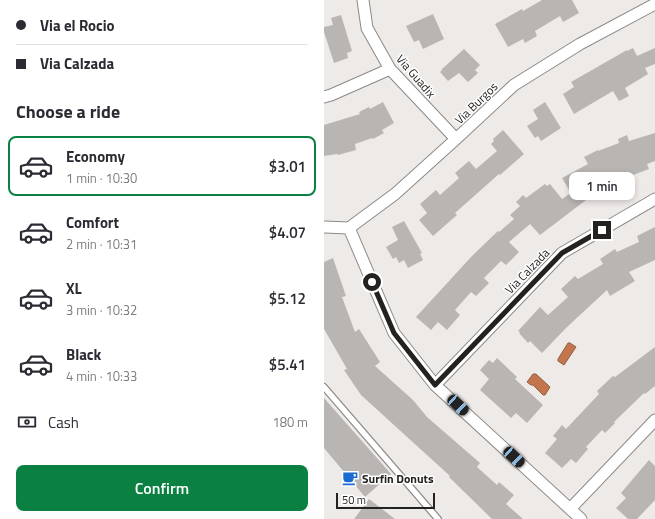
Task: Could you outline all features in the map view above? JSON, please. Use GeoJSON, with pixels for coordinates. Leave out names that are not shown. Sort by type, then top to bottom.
{"type":"FeatureCollection","features":[{"type":"Feature","properties":{"kind":"street","name":"Via Guadix"},"geometry":{"type":"LineString","coordinates":[[363,0],[367,28],[390,69],[456,140]]}},
{"type":"Feature","properties":{"kind":"street","name":"Via Burgos"},"geometry":{"type":"LineString","coordinates":[[349,228],[395,194],[456,140],[514,85],[580,44],[655,4]]}},
{"type":"Feature","properties":{"kind":"street"},"geometry":{"type":"LineString","coordinates":[[324,97],[390,69]]}},
{"type":"Feature","properties":{"kind":"street","name":"Via Calzada"},"geometry":{"type":"LineString","coordinates":[[435,385],[562,253],[655,199]]}},
{"type":"Feature","properties":{"kind":"street"},"geometry":{"type":"LineString","coordinates":[[324,227],[349,228],[394,333],[435,385],[581,519]]}},
{"type":"Feature","properties":{"kind":"street"},"geometry":{"type":"LineString","coordinates":[[570,509],[655,420]]}},
{"type":"Feature","properties":{"kind":"lane"},"geometry":{"type":"LineString","coordinates":[[324,387],[438,519]]}},
{"type":"Feature","properties":{"kind":"shaded area"},"geometry":{"type":"Polygon","coordinates":[[[568,343],[576,347],[564,365],[558,361],[558,359],[568,343]]]}},
{"type":"Feature","properties":{"kind":"shaded area"},"geometry":{"type":"Polygon","coordinates":[[[533,374],[536,374],[550,387],[545,395],[527,382],[533,374]]]}},
{"type":"Feature","properties":{"kind":"building"},"geometry":{"type":"Polygon","coordinates":[[[542,0],[572,0],[579,13],[563,22],[560,16],[535,31],[537,36],[525,43],[523,39],[508,47],[495,24],[542,0]]]}},
{"type":"Feature","properties":{"kind":"building"},"geometry":{"type":"Polygon","coordinates":[[[433,14],[444,39],[423,49],[419,40],[414,42],[406,26],[433,14]]]}},
{"type":"Feature","properties":{"kind":"building"},"geometry":{"type":"Polygon","coordinates":[[[341,15],[352,51],[347,53],[348,58],[334,63],[324,32],[324,27],[333,25],[331,18],[341,15]]]}},
{"type":"Feature","properties":{"kind":"building"},"geometry":{"type":"Polygon","coordinates":[[[633,48],[637,56],[655,48],[655,64],[645,68],[648,74],[625,88],[629,96],[619,101],[613,91],[574,114],[563,94],[574,87],[571,82],[633,48]]]}},
{"type":"Feature","properties":{"kind":"building"},"geometry":{"type":"Polygon","coordinates":[[[464,49],[480,65],[475,70],[478,73],[468,82],[459,73],[448,81],[440,72],[464,49]]]}},
{"type":"Feature","properties":{"kind":"building"},"geometry":{"type":"Polygon","coordinates":[[[383,102],[394,123],[382,130],[384,133],[373,139],[372,138],[355,144],[356,150],[338,155],[324,156],[324,125],[360,114],[359,112],[369,107],[370,109],[383,102]]]}},
{"type":"Feature","properties":{"kind":"building"},"geometry":{"type":"Polygon","coordinates":[[[545,102],[561,128],[541,141],[538,136],[535,138],[527,126],[538,119],[533,110],[545,102]]]}},
{"type":"Feature","properties":{"kind":"building"},"geometry":{"type":"Polygon","coordinates":[[[503,130],[524,154],[455,213],[457,215],[433,236],[419,220],[427,213],[420,204],[436,190],[440,195],[459,178],[455,173],[469,161],[476,169],[497,151],[491,144],[494,141],[493,139],[503,130]]]}},
{"type":"Feature","properties":{"kind":"building"},"geometry":{"type":"Polygon","coordinates":[[[655,133],[655,161],[647,164],[649,169],[628,177],[629,180],[586,200],[540,235],[530,224],[509,242],[519,252],[506,265],[501,261],[484,278],[489,283],[476,296],[471,292],[455,310],[460,315],[447,330],[438,322],[431,330],[416,317],[472,256],[498,231],[499,232],[514,219],[510,215],[520,206],[516,202],[523,195],[526,198],[545,184],[547,186],[550,184],[562,199],[571,193],[562,178],[588,164],[584,157],[598,150],[619,143],[618,139],[627,135],[629,141],[655,133]]]}},
{"type":"Feature","properties":{"kind":"building"},"geometry":{"type":"Polygon","coordinates":[[[404,221],[422,253],[420,254],[423,260],[408,268],[404,260],[399,263],[396,257],[393,259],[386,247],[398,240],[392,227],[404,221]]]}},
{"type":"Feature","properties":{"kind":"building"},"geometry":{"type":"Polygon","coordinates":[[[655,227],[655,260],[629,272],[635,281],[610,296],[607,290],[567,327],[542,353],[530,341],[528,343],[519,333],[520,332],[518,331],[540,307],[548,315],[568,297],[561,289],[575,276],[578,279],[603,264],[600,259],[615,249],[617,252],[639,242],[637,236],[655,227]]]}},
{"type":"Feature","properties":{"kind":"building"},"geometry":{"type":"Polygon","coordinates":[[[333,258],[346,296],[342,297],[355,332],[359,329],[380,362],[375,366],[413,400],[427,417],[480,463],[477,467],[497,485],[499,482],[514,495],[506,504],[523,519],[492,519],[449,477],[450,476],[361,395],[344,370],[347,369],[324,329],[324,262],[333,258]]]}},
{"type":"Feature","properties":{"kind":"building"},"geometry":{"type":"Polygon","coordinates":[[[655,347],[655,386],[645,394],[644,393],[614,422],[615,423],[605,433],[602,430],[586,447],[588,449],[576,463],[571,459],[562,468],[545,453],[557,439],[553,436],[562,425],[566,429],[599,394],[597,391],[613,376],[615,377],[655,347]]]}},
{"type":"Feature","properties":{"kind":"building"},"geometry":{"type":"Polygon","coordinates":[[[497,358],[517,377],[515,379],[543,405],[527,423],[516,413],[511,418],[480,390],[489,379],[480,370],[489,360],[493,363],[497,358]]]}},
{"type":"Feature","properties":{"kind":"building"},"geometry":{"type":"Polygon","coordinates":[[[324,398],[391,474],[365,497],[324,448],[324,398]]]}},
{"type":"Feature","properties":{"kind":"building"},"geometry":{"type":"Polygon","coordinates":[[[649,460],[655,466],[655,500],[637,519],[628,519],[616,508],[626,498],[621,493],[649,460]]]}},
{"type":"Feature","properties":{"kind":"building"},"geometry":{"type":"Polygon","coordinates":[[[369,499],[395,519],[354,519],[369,499]]]}},
{"type":"Feature","properties":{"kind":"place","name":"Surfin Donuts"},"geometry":{"type":"Point","coordinates":[350,478]}},
{"type":"Feature","properties":{"kind":"route"},"geometry":{"type":"LineString","coordinates":[[372,282],[394,333],[435,385],[562,253],[602,230]]}}]}
